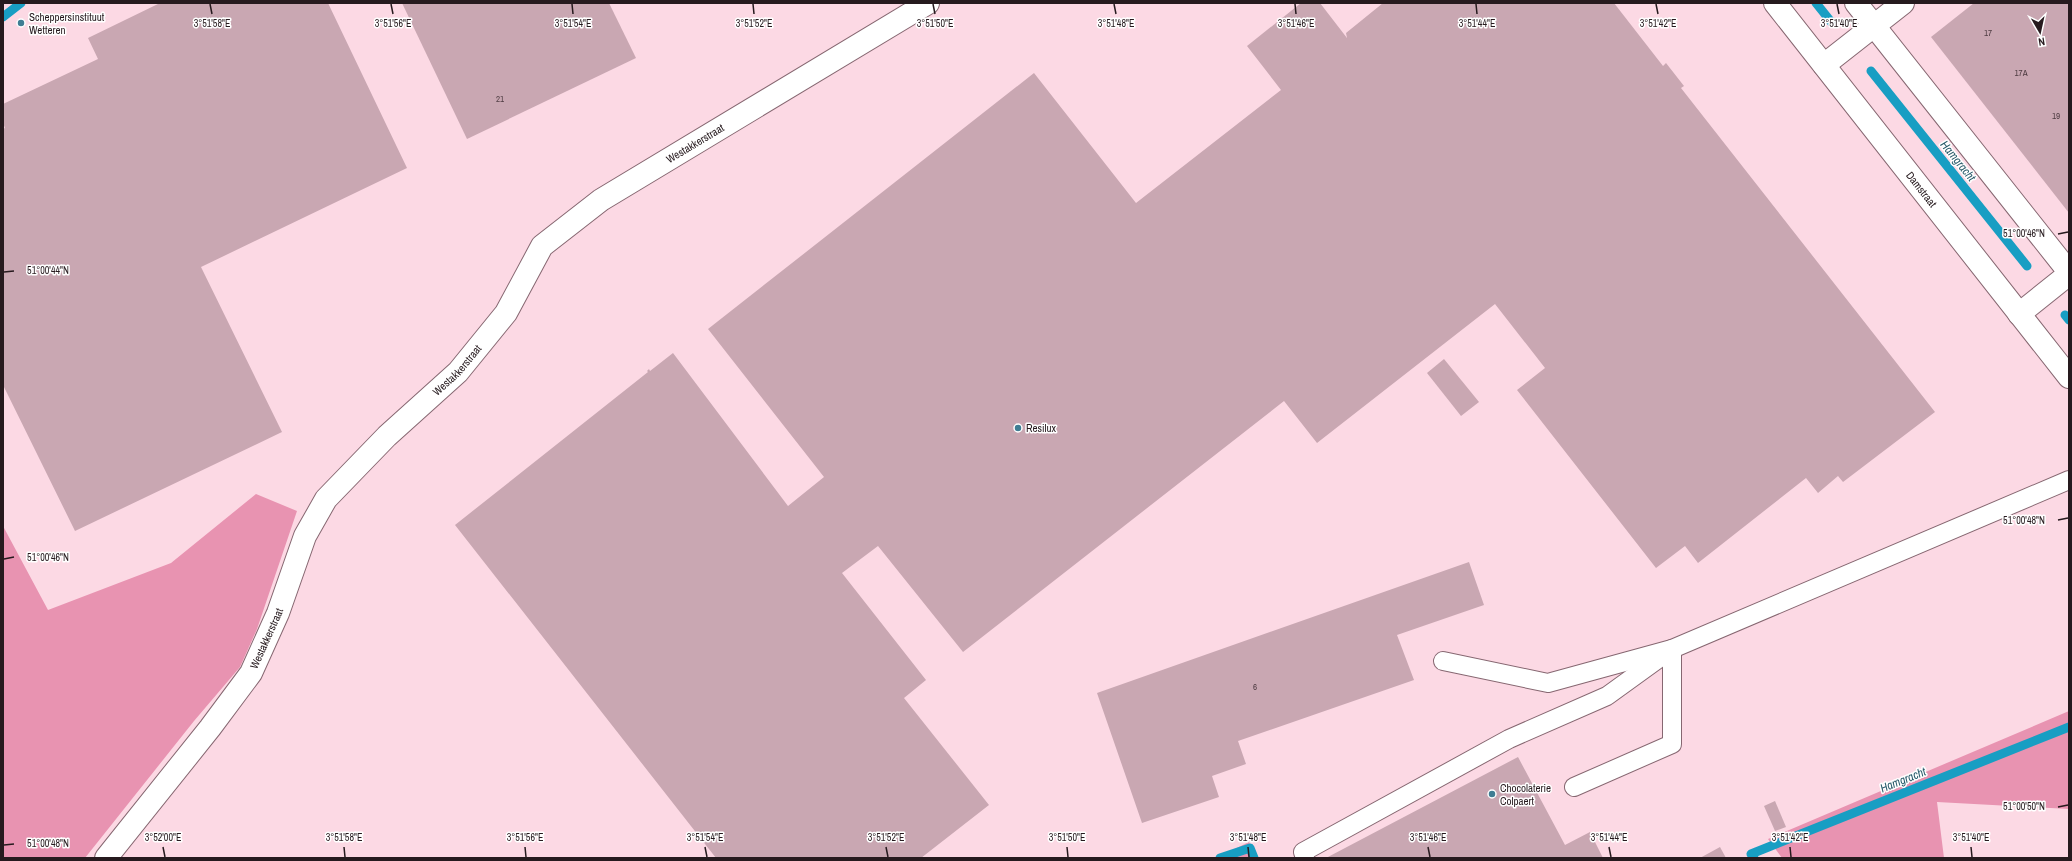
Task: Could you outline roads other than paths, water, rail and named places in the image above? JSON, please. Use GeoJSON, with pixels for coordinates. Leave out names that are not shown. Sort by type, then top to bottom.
{"type":"FeatureCollection","features":[{"type":"Feature","properties":{"kind":"street","name":"Westakkerstraat"},"geometry":{"type":"LineString","coordinates":[[106,858],[210,728],[251,673],[278,613],[305,536],[326,499],[387,436],[458,372],[506,313],[542,246],[601,200],[928,3]]}},
{"type":"Feature","properties":{"kind":"street","name":"Damstraat"},"geometry":{"type":"LineString","coordinates":[[1775,3],[2069,377]]}},
{"type":"Feature","properties":{"kind":"street"},"geometry":{"type":"LineString","coordinates":[[1856,3],[2069,273],[2019,314]]}},
{"type":"Feature","properties":{"kind":"street"},"geometry":{"type":"LineString","coordinates":[[1824,65],[1903,3]]}},
{"type":"Feature","properties":{"kind":"lane"},"geometry":{"type":"LineString","coordinates":[[1443,661],[1548,683],[1672,649],[2069,480]]}},
{"type":"Feature","properties":{"kind":"lane"},"geometry":{"type":"LineString","coordinates":[[1574,787],[1672,744],[1672,649]]}},
{"type":"Feature","properties":{"kind":"lane"},"geometry":{"type":"LineString","coordinates":[[1305,858],[1302,852],[1509,739],[1607,696],[1672,649]]}},
{"type":"Feature","properties":{"kind":"waterway"},"geometry":{"type":"LineString","coordinates":[[3,17],[21,3]]}},
{"type":"Feature","properties":{"kind":"waterway","name":"Hamgracht"},"geometry":{"type":"LineString","coordinates":[[1816,3],[1832,23]]}},
{"type":"Feature","properties":{"kind":"waterway","name":"Hamgracht"},"geometry":{"type":"LineString","coordinates":[[1871,71],[2027,266]]}},
{"type":"Feature","properties":{"kind":"waterway","name":"Hamgracht"},"geometry":{"type":"LineString","coordinates":[[2065,315],[2069,320]]}},
{"type":"Feature","properties":{"kind":"waterway","name":"Hamgracht"},"geometry":{"type":"LineString","coordinates":[[1754,858],[1751,854],[2069,727]]}},
{"type":"Feature","properties":{"kind":"waterway","name":"Hamgracht"},"geometry":{"type":"LineString","coordinates":[[1220,858],[1250,848],[1254,858]]}},
{"type":"Feature","properties":{"kind":"place","name":"Scheppersinstituut Wetteren"},"geometry":{"type":"Point","coordinates":[21,23]}},
{"type":"Feature","properties":{"kind":"place","name":"Resilux"},"geometry":{"type":"Point","coordinates":[1018,428]}},
{"type":"Feature","properties":{"kind":"place","name":"Chocolaterie Colpaert"},"geometry":{"type":"Point","coordinates":[1492,794]}}]}
